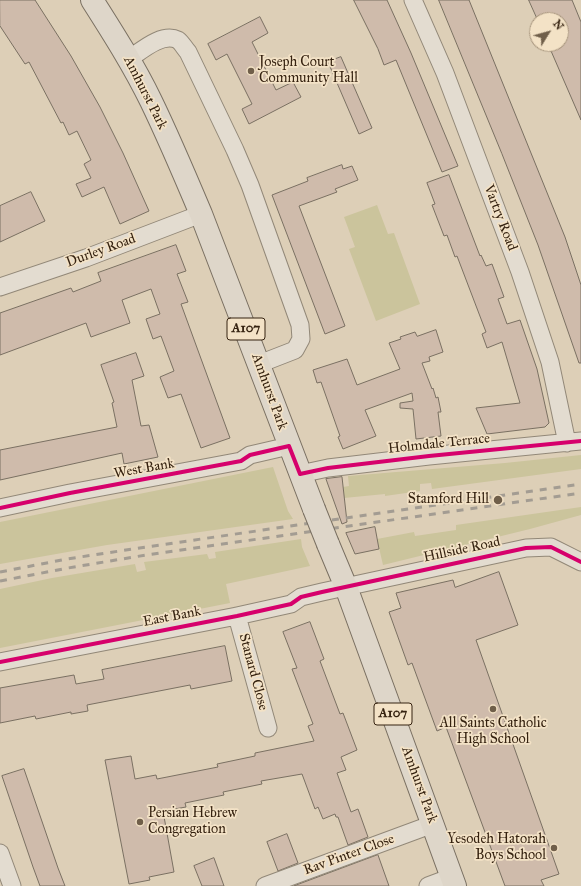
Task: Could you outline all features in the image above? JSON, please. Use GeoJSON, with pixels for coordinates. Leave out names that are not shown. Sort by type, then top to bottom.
{"type":"FeatureCollection","features":[{"type":"Feature","properties":{"kind":"main road","name":"Amhurst Park"},"geometry":{"type":"LineString","coordinates":[[92,0],[129,59],[151,101],[201,214],[289,446],[346,587],[454,881]]}},
{"type":"Feature","properties":{"kind":"street","name":"Vartry Road"},"geometry":{"type":"LineString","coordinates":[[413,0],[445,73],[520,272],[550,362],[574,442]]}},
{"type":"Feature","properties":{"kind":"street"},"geometry":{"type":"LineString","coordinates":[[129,59],[156,42],[169,38],[179,41],[188,52],[250,185],[300,325],[300,339],[295,350],[259,364]]}},
{"type":"Feature","properties":{"kind":"street","name":"Durley Road"},"geometry":{"type":"LineString","coordinates":[[0,287],[86,258],[201,214]]}},
{"type":"Feature","properties":{"kind":"street","name":"Holmdale Terrace"},"geometry":{"type":"LineString","coordinates":[[300,474],[328,468],[421,457],[574,442]]}},
{"type":"Feature","properties":{"kind":"street","name":"West Bank"},"geometry":{"type":"LineString","coordinates":[[0,508],[70,493],[241,461],[250,456],[289,446]]}},
{"type":"Feature","properties":{"kind":"street","name":"Hillside Road"},"geometry":{"type":"LineString","coordinates":[[346,587],[526,548],[551,547],[581,562]]}},
{"type":"Feature","properties":{"kind":"street","name":"East Bank"},"geometry":{"type":"LineString","coordinates":[[0,662],[238,616],[291,604],[301,597],[346,587]]}},
{"type":"Feature","properties":{"kind":"street","name":"Stanard Close"},"geometry":{"type":"LineString","coordinates":[[238,616],[268,728]]}},
{"type":"Feature","properties":{"kind":"street","name":"Rav Pinter Close"},"geometry":{"type":"LineString","coordinates":[[265,886],[433,824]]}},
{"type":"Feature","properties":{"kind":"street"},"geometry":{"type":"LineString","coordinates":[[0,853],[12,886]]}},
{"type":"Feature","properties":{"kind":"street"},"geometry":{"type":"LineString","coordinates":[[428,886],[454,881]]}},
{"type":"Feature","properties":{"kind":"shaded area"},"geometry":{"type":"Polygon","coordinates":[[[377,205],[388,234],[394,233],[420,304],[376,321],[349,249],[355,247],[344,217],[377,205]]]}},
{"type":"Feature","properties":{"kind":"shaded area"},"geometry":{"type":"Polygon","coordinates":[[[581,455],[581,469],[432,489],[431,483],[420,484],[420,491],[385,496],[385,494],[344,498],[343,487],[349,486],[348,476],[581,455]]]}},
{"type":"Feature","properties":{"kind":"shaded area"},"geometry":{"type":"Polygon","coordinates":[[[273,467],[288,511],[293,519],[107,545],[0,564],[0,522],[273,467]]]}},
{"type":"Feature","properties":{"kind":"shaded area"},"geometry":{"type":"Polygon","coordinates":[[[581,507],[581,515],[383,565],[377,539],[414,532],[415,536],[456,530],[456,525],[581,507]]]}},
{"type":"Feature","properties":{"kind":"shaded area"},"geometry":{"type":"Polygon","coordinates":[[[301,539],[302,547],[310,566],[226,584],[230,603],[0,648],[0,589],[52,578],[135,564],[137,572],[146,570],[144,562],[207,554],[209,559],[216,558],[215,552],[301,539]]]}},
{"type":"Feature","properties":{"kind":"building"},"geometry":{"type":"Polygon","coordinates":[[[0,0],[35,0],[71,56],[100,107],[123,153],[149,211],[120,224],[104,187],[82,197],[76,184],[91,178],[84,164],[91,160],[77,131],[69,135],[63,122],[61,123],[29,62],[25,64],[0,26],[0,0]]]}},
{"type":"Feature","properties":{"kind":"building"},"geometry":{"type":"Polygon","coordinates":[[[354,0],[387,0],[411,53],[458,166],[442,172],[396,60],[384,65],[378,49],[354,0]]]}},
{"type":"Feature","properties":{"kind":"building"},"geometry":{"type":"Polygon","coordinates":[[[439,0],[469,0],[565,237],[581,285],[581,363],[579,363],[538,245],[439,0]]]}},
{"type":"Feature","properties":{"kind":"building"},"geometry":{"type":"Polygon","coordinates":[[[529,0],[572,0],[581,22],[581,120],[551,52],[569,52],[569,12],[534,12],[529,0]]]}},
{"type":"Feature","properties":{"kind":"building","name":"Joseph Court Community Hall"},"geometry":{"type":"Polygon","coordinates":[[[260,17],[268,33],[252,42],[276,90],[293,82],[301,97],[249,124],[242,109],[252,104],[227,54],[216,60],[208,44],[260,17]]]}},
{"type":"Feature","properties":{"kind":"building"},"geometry":{"type":"Polygon","coordinates":[[[341,57],[372,128],[359,134],[328,62],[341,57]]]}},
{"type":"Feature","properties":{"kind":"building"},"geometry":{"type":"Polygon","coordinates":[[[342,165],[343,169],[352,166],[358,180],[335,189],[337,192],[299,206],[345,326],[325,334],[272,195],[308,181],[307,178],[342,165]]]}},
{"type":"Feature","properties":{"kind":"building"},"geometry":{"type":"Polygon","coordinates":[[[449,175],[480,256],[481,255],[486,266],[492,264],[504,297],[498,299],[507,324],[520,320],[537,369],[549,423],[545,427],[487,434],[476,408],[520,403],[502,342],[487,348],[482,334],[486,332],[457,256],[455,257],[447,235],[444,236],[432,205],[435,204],[427,183],[449,175]]]}},
{"type":"Feature","properties":{"kind":"building"},"geometry":{"type":"Polygon","coordinates":[[[31,192],[45,221],[0,242],[0,206],[31,192]]]}},
{"type":"Feature","properties":{"kind":"building"},"geometry":{"type":"Polygon","coordinates":[[[176,245],[186,271],[177,274],[188,302],[181,304],[230,438],[201,448],[181,394],[168,398],[160,377],[174,371],[161,336],[153,339],[146,319],[160,314],[151,289],[122,300],[130,323],[91,337],[86,323],[0,355],[0,313],[71,288],[73,292],[101,281],[98,273],[176,245]]]}},
{"type":"Feature","properties":{"kind":"building"},"geometry":{"type":"Polygon","coordinates":[[[436,330],[443,352],[429,357],[430,361],[422,363],[436,398],[438,397],[441,412],[438,412],[441,436],[416,439],[413,409],[400,408],[400,403],[413,401],[412,393],[365,410],[376,436],[343,449],[338,437],[340,436],[321,382],[317,383],[313,370],[347,359],[357,385],[400,369],[389,343],[401,339],[400,337],[415,332],[417,336],[436,330]]]}},
{"type":"Feature","properties":{"kind":"building"},"geometry":{"type":"Polygon","coordinates":[[[136,353],[144,376],[132,380],[141,426],[149,425],[158,457],[124,464],[122,453],[0,480],[0,450],[117,427],[112,403],[114,402],[101,365],[136,353]]]}},
{"type":"Feature","properties":{"kind":"building"},"geometry":{"type":"Polygon","coordinates":[[[342,477],[347,522],[342,524],[326,479],[342,477]]]}},
{"type":"Feature","properties":{"kind":"building"},"geometry":{"type":"Polygon","coordinates":[[[375,527],[379,549],[355,554],[346,533],[375,527]]]}},
{"type":"Feature","properties":{"kind":"building"},"geometry":{"type":"Polygon","coordinates":[[[499,572],[518,625],[476,640],[559,874],[541,880],[544,886],[505,886],[446,727],[437,731],[412,663],[408,665],[389,612],[401,608],[396,593],[453,580],[455,587],[499,572]]]}},
{"type":"Feature","properties":{"kind":"building"},"geometry":{"type":"Polygon","coordinates":[[[310,622],[324,659],[320,661],[340,714],[343,713],[357,750],[341,757],[346,770],[337,773],[351,812],[358,809],[368,837],[348,845],[338,817],[336,817],[335,814],[323,819],[318,807],[315,809],[302,774],[261,781],[262,784],[223,792],[224,795],[185,803],[186,807],[163,811],[174,872],[149,877],[150,880],[129,884],[105,760],[131,756],[135,779],[156,775],[157,779],[218,767],[217,764],[255,756],[255,753],[314,741],[308,726],[313,724],[292,669],[297,668],[283,632],[310,622]]]}},
{"type":"Feature","properties":{"kind":"building"},"geometry":{"type":"Polygon","coordinates":[[[225,646],[232,681],[191,689],[190,685],[87,705],[88,711],[71,714],[71,712],[36,719],[35,716],[0,723],[0,688],[74,675],[76,684],[104,679],[102,670],[225,646]]]}},
{"type":"Feature","properties":{"kind":"building"},"geometry":{"type":"Polygon","coordinates":[[[24,769],[65,886],[40,886],[33,867],[2,776],[24,769]]]}},
{"type":"Feature","properties":{"kind":"building"},"geometry":{"type":"Polygon","coordinates":[[[287,834],[298,863],[278,871],[267,842],[287,834]]]}},
{"type":"Feature","properties":{"kind":"building"},"geometry":{"type":"Polygon","coordinates":[[[378,855],[389,886],[294,886],[378,855]]]}},
{"type":"Feature","properties":{"kind":"building"},"geometry":{"type":"Polygon","coordinates":[[[214,858],[224,886],[202,886],[194,866],[214,858]]]}},
{"type":"Feature","properties":{"kind":"railway"},"geometry":{"type":"LineString","coordinates":[[0,572],[67,559],[146,547],[581,484]]}},
{"type":"Feature","properties":{"kind":"railway"},"geometry":{"type":"LineString","coordinates":[[0,581],[146,555],[581,493]]}},
{"type":"Feature","properties":{"kind":"cycle path"},"geometry":{"type":"LineString","coordinates":[[0,508],[70,493],[241,461],[250,455],[289,446],[300,474],[328,468],[429,456],[581,441]]}},
{"type":"Feature","properties":{"kind":"cycle path"},"geometry":{"type":"LineString","coordinates":[[0,662],[237,616],[291,604],[301,597],[322,592],[526,548],[551,547],[581,562]]}},
{"type":"Feature","properties":{"kind":"place","name":"Joseph Court Community Hall"},"geometry":{"type":"Point","coordinates":[251,71]}},
{"type":"Feature","properties":{"kind":"place","name":"Stamford Hill"},"geometry":{"type":"Point","coordinates":[498,500]}},
{"type":"Feature","properties":{"kind":"place","name":"All Saints Catholic High School"},"geometry":{"type":"Point","coordinates":[493,709]}},
{"type":"Feature","properties":{"kind":"place","name":"Persian Hebrew Congregation"},"geometry":{"type":"Point","coordinates":[140,822]}},
{"type":"Feature","properties":{"kind":"place","name":"Yesodeh Hatorah Boys School"},"geometry":{"type":"Point","coordinates":[554,848]}}]}
